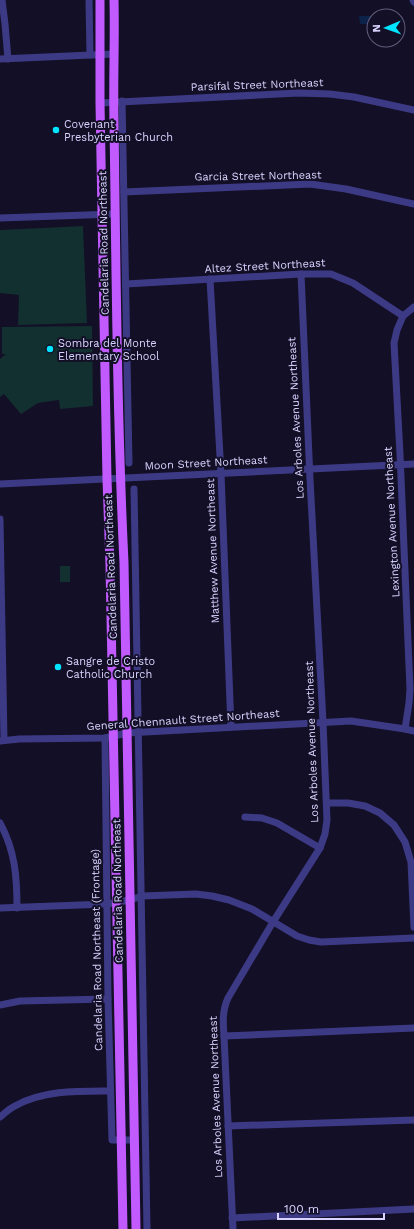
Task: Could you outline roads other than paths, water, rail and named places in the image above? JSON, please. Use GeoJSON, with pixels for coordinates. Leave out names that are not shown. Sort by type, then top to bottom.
{"type":"FeatureCollection","features":[{"type":"Feature","properties":{"kind":"main road","name":"Candelaria Road Northeast"},"geometry":{"type":"LineString","coordinates":[[100,0],[100,103],[106,479],[110,564],[109,737],[117,901],[123,1229]]}},
{"type":"Feature","properties":{"kind":"main road","name":"Candelaria Road Northeast"},"geometry":{"type":"LineString","coordinates":[[114,0],[114,54],[118,102],[116,214],[120,479],[124,563],[136,1229]]}},
{"type":"Feature","properties":{"kind":"street"},"geometry":{"type":"LineString","coordinates":[[2,0],[5,24],[4,59],[114,54]]}},
{"type":"Feature","properties":{"kind":"street"},"geometry":{"type":"LineString","coordinates":[[89,0],[90,55]]}},
{"type":"Feature","properties":{"kind":"street","name":"Parsifal Street Northeast"},"geometry":{"type":"LineString","coordinates":[[100,103],[298,93],[330,94],[354,97],[414,110]]}},
{"type":"Feature","properties":{"kind":"street"},"geometry":{"type":"LineString","coordinates":[[118,102],[124,192],[129,463]]}},
{"type":"Feature","properties":{"kind":"street","name":"Garcia Street Northeast"},"geometry":{"type":"LineString","coordinates":[[124,192],[310,184],[346,189],[414,204]]}},
{"type":"Feature","properties":{"kind":"street"},"geometry":{"type":"LineString","coordinates":[[0,218],[116,214]]}},
{"type":"Feature","properties":{"kind":"street","name":"Altez Street Northeast"},"geometry":{"type":"LineString","coordinates":[[126,284],[301,274],[331,274],[353,283],[403,316]]}},
{"type":"Feature","properties":{"kind":"street","name":"Los Arboles Avenue Northeast"},"geometry":{"type":"LineString","coordinates":[[233,1229],[223,1016],[224,1006],[273,922],[320,848],[325,834],[327,820],[301,274]]}},
{"type":"Feature","properties":{"kind":"street","name":"Matthew Avenue Northeast"},"geometry":{"type":"LineString","coordinates":[[210,279],[221,474],[231,727]]}},
{"type":"Feature","properties":{"kind":"street"},"geometry":{"type":"LineString","coordinates":[[403,316],[414,307]]}},
{"type":"Feature","properties":{"kind":"street","name":"Lexington Avenue Northeast"},"geometry":{"type":"LineString","coordinates":[[403,316],[397,330],[394,343],[401,465],[410,689],[405,729]]}},
{"type":"Feature","properties":{"kind":"street","name":"Moon Street Northeast"},"geometry":{"type":"LineString","coordinates":[[0,484],[414,464]]}},
{"type":"Feature","properties":{"kind":"street"},"geometry":{"type":"LineString","coordinates":[[134,489],[147,1229]]}},
{"type":"Feature","properties":{"kind":"street"},"geometry":{"type":"LineString","coordinates":[[0,519],[2,741]]}},
{"type":"Feature","properties":{"kind":"street","name":"General Chennault Street Northeast"},"geometry":{"type":"LineString","coordinates":[[2,741],[19,739],[109,737],[139,732],[352,721],[414,731]]}},
{"type":"Feature","properties":{"kind":"street","name":"Candelaria Road Northeast (Frontage)"},"geometry":{"type":"LineString","coordinates":[[109,737],[107,904],[110,1091],[112,1140],[121,1141]]}},
{"type":"Feature","properties":{"kind":"street"},"geometry":{"type":"LineString","coordinates":[[327,803],[348,803],[365,806],[380,813],[394,825],[405,842],[411,862],[414,927]]}},
{"type":"Feature","properties":{"kind":"street"},"geometry":{"type":"LineString","coordinates":[[245,817],[262,818],[277,823],[320,848]]}},
{"type":"Feature","properties":{"kind":"street"},"geometry":{"type":"LineString","coordinates":[[0,822],[14,859],[17,882],[17,908]]}},
{"type":"Feature","properties":{"kind":"street"},"geometry":{"type":"LineString","coordinates":[[0,908],[107,904],[117,901],[130,900],[142,896],[196,894],[229,900],[252,909],[297,936],[309,940],[321,942],[414,938]]}},
{"type":"Feature","properties":{"kind":"street"},"geometry":{"type":"LineString","coordinates":[[0,1005],[20,1001],[108,999]]}},
{"type":"Feature","properties":{"kind":"street"},"geometry":{"type":"LineString","coordinates":[[224,1036],[414,1028]]}},
{"type":"Feature","properties":{"kind":"street"},"geometry":{"type":"LineString","coordinates":[[0,1116],[15,1106],[33,1098],[55,1093],[110,1091]]}},
{"type":"Feature","properties":{"kind":"street"},"geometry":{"type":"LineString","coordinates":[[228,1126],[414,1120]]}},
{"type":"Feature","properties":{"kind":"street"},"geometry":{"type":"LineString","coordinates":[[121,1141],[135,1140]]}},
{"type":"Feature","properties":{"kind":"street"},"geometry":{"type":"LineString","coordinates":[[232,1218],[414,1209]]}},
{"type":"Feature","properties":{"kind":"water"},"geometry":{"type":"Polygon","coordinates":[[[359,16],[366,16],[366,24],[360,24],[359,16]]]}},
{"type":"Feature","properties":{"kind":"place","name":"Covenant Presbyterian Church"},"geometry":{"type":"Point","coordinates":[56,130]}},
{"type":"Feature","properties":{"kind":"place","name":"Sombra del Monte Elementary School"},"geometry":{"type":"Point","coordinates":[50,349]}},
{"type":"Feature","properties":{"kind":"place","name":"Sangre de Cristo Catholic Church"},"geometry":{"type":"Point","coordinates":[58,667]}}]}
